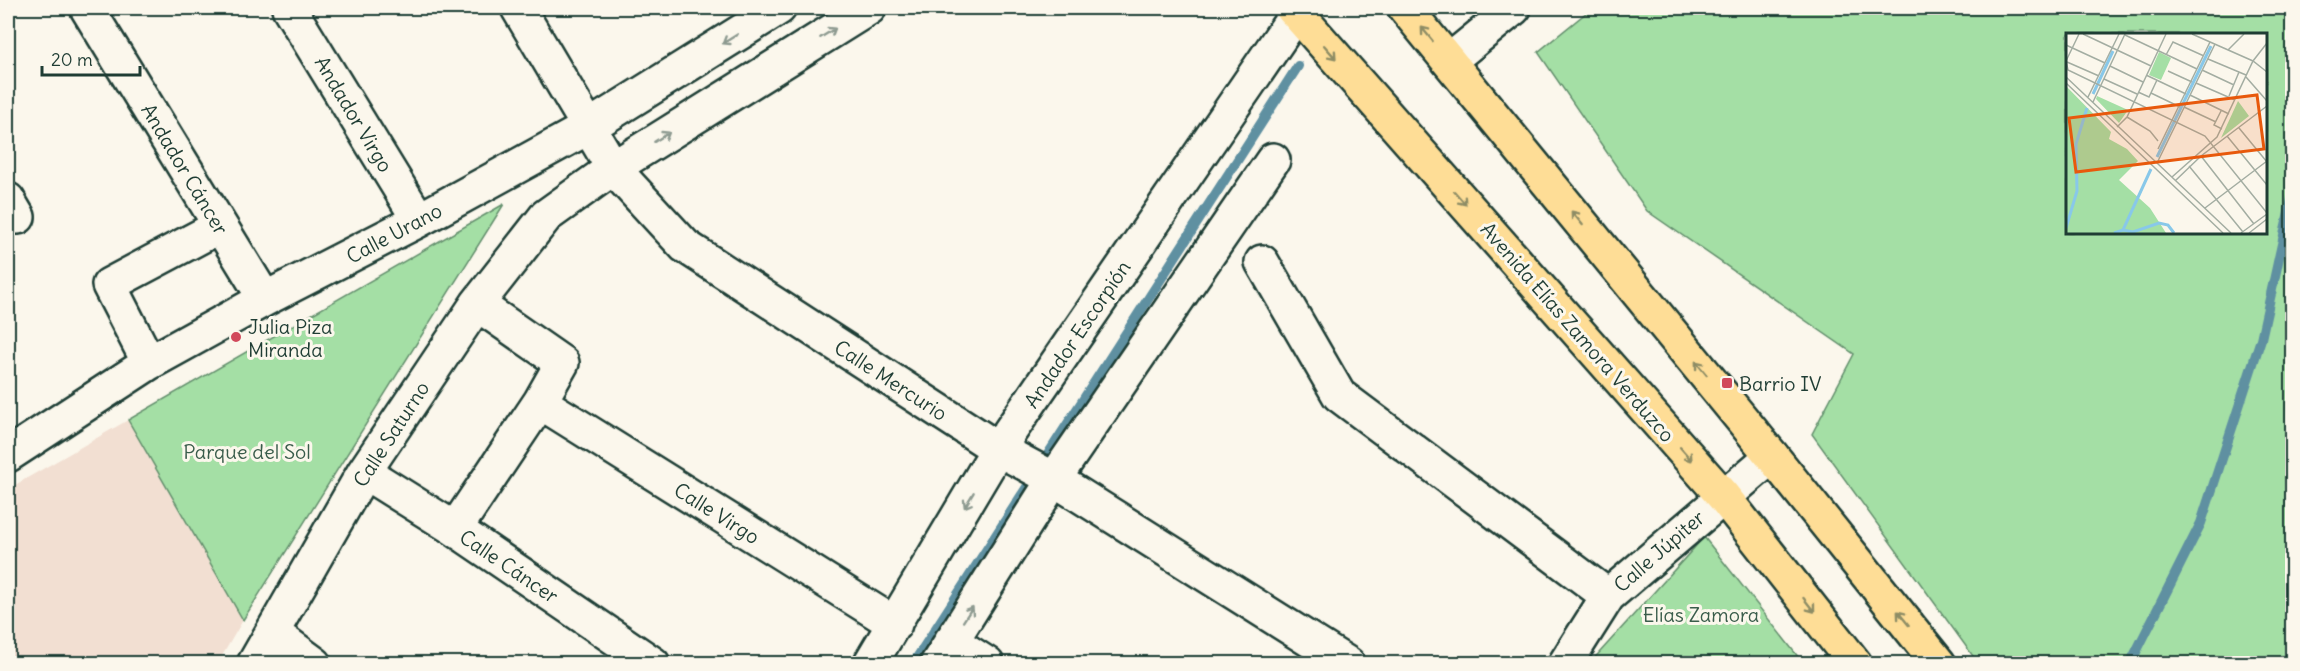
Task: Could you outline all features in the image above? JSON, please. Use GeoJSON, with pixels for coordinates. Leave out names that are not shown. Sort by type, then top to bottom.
{"type":"FeatureCollection","features":[{"type":"Feature","properties":{"kind":"main road"},"geometry":{"type":"LineString","coordinates":[[1405,8],[1939,663]]}},
{"type":"Feature","properties":{"kind":"main road","name":"Avenida Elías Zamora Verduzco"},"geometry":{"type":"LineString","coordinates":[[1294,10],[1723,496],[1855,663]]}},
{"type":"Feature","properties":{"kind":"street","name":"Andador Cáncer"},"geometry":{"type":"LineString","coordinates":[[87,8],[265,299]]}},
{"type":"Feature","properties":{"kind":"street","name":"Andador Virgo"},"geometry":{"type":"LineString","coordinates":[[289,8],[419,220]]}},
{"type":"Feature","properties":{"kind":"street","name":"Calle Mercurio"},"geometry":{"type":"LineString","coordinates":[[518,8],[613,168],[685,246],[1008,455],[1053,478],[1348,663]]}},
{"type":"Feature","properties":{"kind":"street"},"geometry":{"type":"LineString","coordinates":[[613,168],[869,8]]}},
{"type":"Feature","properties":{"kind":"street"},"geometry":{"type":"LineString","coordinates":[[1449,61],[1514,8]]}},
{"type":"Feature","properties":{"kind":"street","name":"Calle Urano"},"geometry":{"type":"LineString","coordinates":[[8,455],[149,363],[588,128],[769,10]]}},
{"type":"Feature","properties":{"kind":"street","name":"Andador Escorpión"},"geometry":{"type":"LineString","coordinates":[[870,663],[1008,455],[1294,10]]}},
{"type":"Feature","properties":{"kind":"street"},"geometry":{"type":"LineString","coordinates":[[987,663],[944,652],[1053,478],[1273,160]]}},
{"type":"Feature","properties":{"kind":"street","name":"Calle Saturno"},"geometry":{"type":"LineString","coordinates":[[254,663],[364,472],[477,304],[546,216],[613,168]]}},
{"type":"Feature","properties":{"kind":"street"},"geometry":{"type":"LineString","coordinates":[[149,363],[109,285],[220,226]]}},
{"type":"Feature","properties":{"kind":"street"},"geometry":{"type":"LineString","coordinates":[[1262,262],[1340,395],[1608,596]]}},
{"type":"Feature","properties":{"kind":"street"},"geometry":{"type":"LineString","coordinates":[[455,530],[540,402],[562,363],[477,304]]}},
{"type":"Feature","properties":{"kind":"street","name":"Calle Virgo"},"geometry":{"type":"LineString","coordinates":[[540,402],[895,624]]}},
{"type":"Feature","properties":{"kind":"street","name":"Calle Júpiter"},"geometry":{"type":"LineString","coordinates":[[1565,663],[1608,596],[1772,456]]}},
{"type":"Feature","properties":{"kind":"street","name":"Calle Cáncer"},"geometry":{"type":"LineString","coordinates":[[364,472],[455,530],[652,663]]}},
{"type":"Feature","properties":{"kind":"street"},"geometry":{"type":"LineString","coordinates":[[273,633],[315,663]]}},
{"type":"Feature","properties":{"kind":"shaded area"},"geometry":{"type":"Polygon","coordinates":[[[128,420],[243,620],[218,663],[8,663],[8,489],[128,420]]]}},
{"type":"Feature","properties":{"kind":"green space"},"geometry":{"type":"Polygon","coordinates":[[[1592,8],[2292,8],[2292,663],[1978,663],[1812,434],[1854,354],[1647,211],[1538,52],[1592,8]]]}},
{"type":"Feature","properties":{"kind":"green space","name":"Parque del Sol"},"geometry":{"type":"Polygon","coordinates":[[[504,204],[243,620],[128,420],[504,204]]]}},
{"type":"Feature","properties":{"kind":"green space","name":"Elías Zamora"},"geometry":{"type":"Polygon","coordinates":[[[1704,537],[1803,663],[1590,663],[1704,537]]]}},
{"type":"Feature","properties":{"kind":"waterway"},"geometry":{"type":"LineString","coordinates":[[2292,8],[2292,20]]}},
{"type":"Feature","properties":{"kind":"waterway"},"geometry":{"type":"LineString","coordinates":[[913,664],[1298,66]]}},
{"type":"Feature","properties":{"kind":"waterway"},"geometry":{"type":"LineString","coordinates":[[2130,664],[2201,523],[2261,339],[2292,199]]}},
{"type":"Feature","properties":{"kind":"place","name":"Julia Piza Miranda"},"geometry":{"type":"Point","coordinates":[236,337]}},
{"type":"Feature","properties":{"kind":"place","name":"Barrio IV"},"geometry":{"type":"Point","coordinates":[1727,383]}}]}
